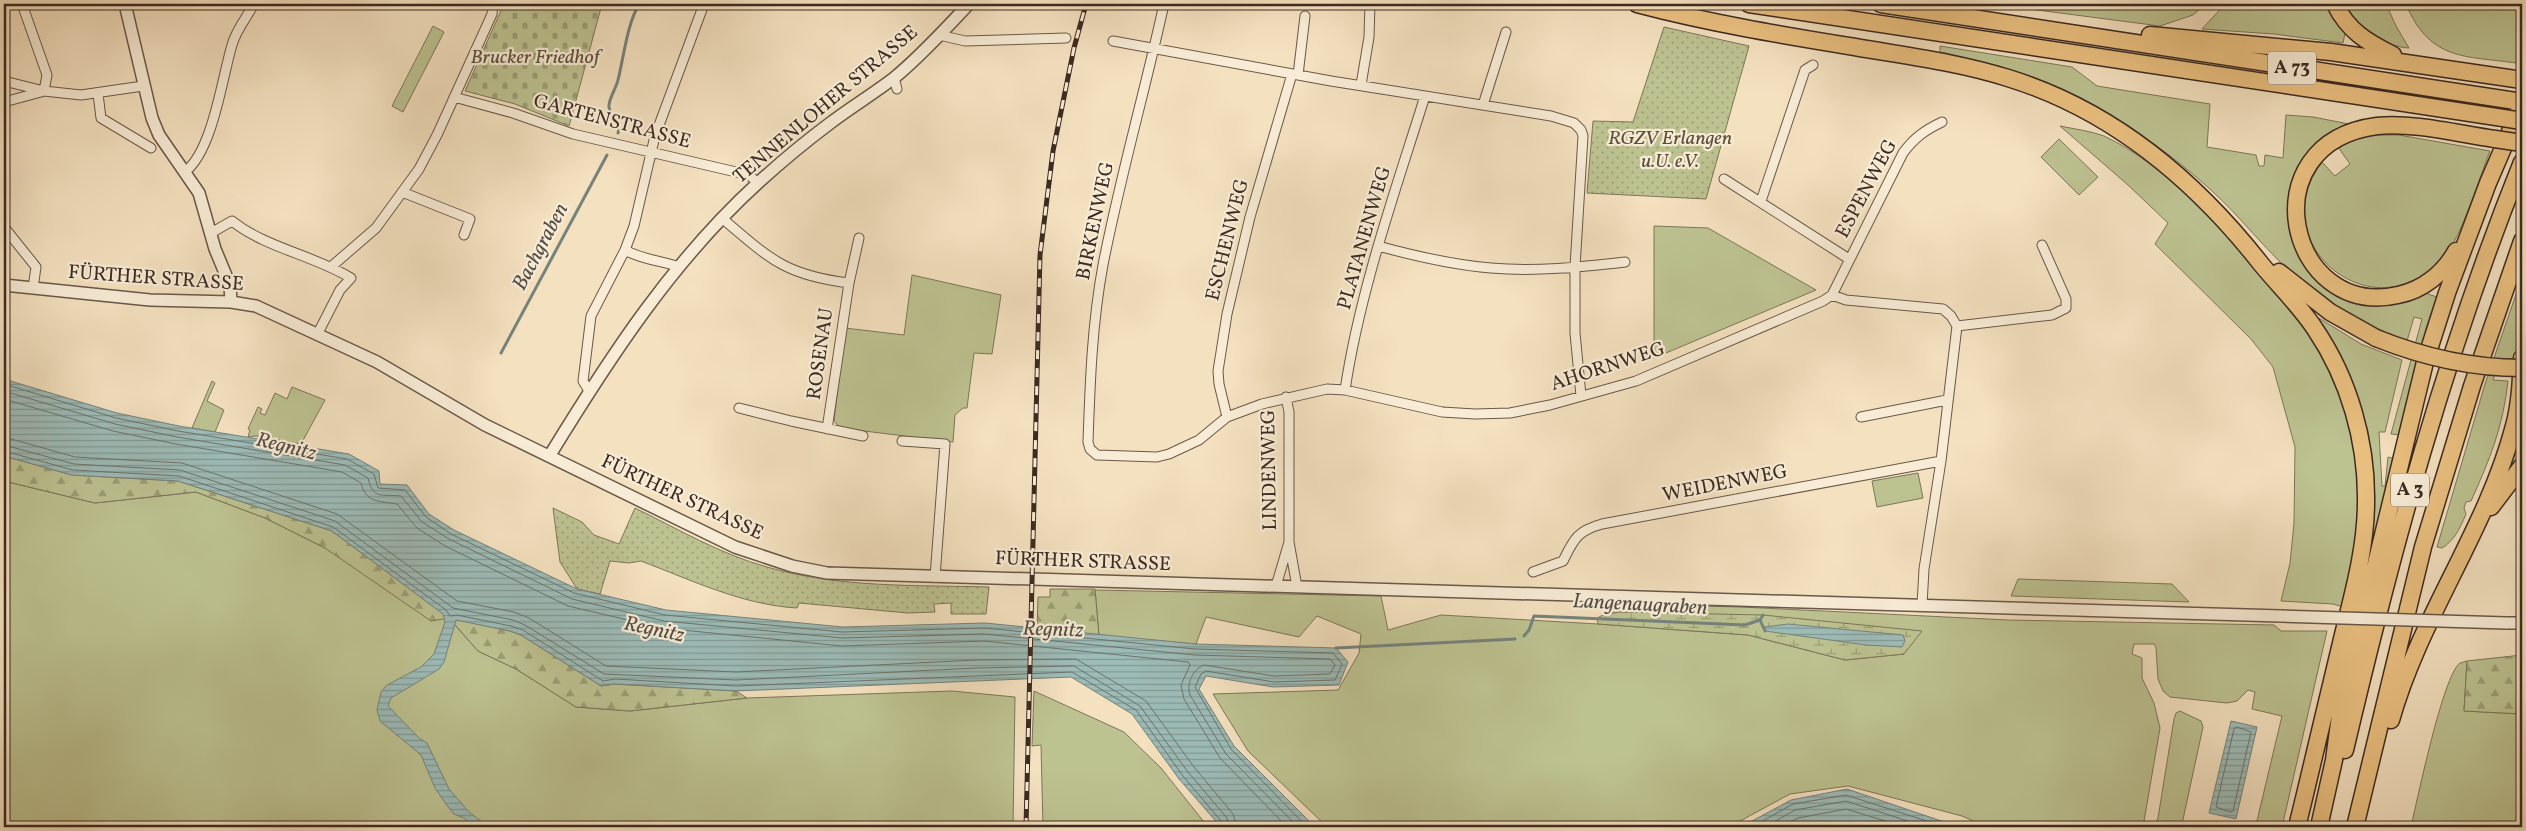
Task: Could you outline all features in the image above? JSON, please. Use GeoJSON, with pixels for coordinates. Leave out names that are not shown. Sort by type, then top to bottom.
{"type":"FeatureCollection","features":[{"type":"Feature","properties":{"kind":"highway"},"geometry":{"type":"LineString","coordinates":[[1637,4],[1702,21],[1949,62],[2012,79],[2041,90],[2105,120],[2160,158],[2218,212],[2303,313],[2329,352],[2354,411],[2365,475],[2366,502],[2357,576],[2297,827]]}},
{"type":"Feature","properties":{"kind":"highway","name":"A 73"},"geometry":{"type":"LineString","coordinates":[[1750,4],[2522,121]]}},
{"type":"Feature","properties":{"kind":"highway","name":"A 73"},"geometry":{"type":"LineString","coordinates":[[1881,4],[2518,102]]}},
{"type":"Feature","properties":{"kind":"highway"},"geometry":{"type":"LineString","coordinates":[[2335,4],[2349,26],[2364,40],[2408,62]]}},
{"type":"Feature","properties":{"kind":"highway"},"geometry":{"type":"LineString","coordinates":[[2074,33],[2109,29],[2164,38],[2331,52],[2520,80]]}},
{"type":"Feature","properties":{"kind":"highway"},"geometry":{"type":"LineString","coordinates":[[2319,827],[2334,760],[2341,708],[2426,362],[2447,293],[2518,102]]}},
{"type":"Feature","properties":{"kind":"highway"},"geometry":{"type":"LineString","coordinates":[[2488,183],[2447,266],[2425,285],[2405,294],[2384,297],[2363,295],[2334,283],[2310,260],[2297,229],[2297,196],[2303,176],[2323,149],[2347,134],[2388,125],[2522,144]]}},
{"type":"Feature","properties":{"kind":"highway","name":"A 3"},"geometry":{"type":"LineString","coordinates":[[2327,827],[2369,648],[2418,460],[2445,372],[2522,162]]}},
{"type":"Feature","properties":{"kind":"highway","name":"A 3"},"geometry":{"type":"LineString","coordinates":[[2356,827],[2424,548],[2472,386],[2522,240]]}},
{"type":"Feature","properties":{"kind":"highway"},"geometry":{"type":"LineString","coordinates":[[2245,242],[2324,308],[2376,338],[2440,360],[2485,366],[2522,368]]}},
{"type":"Feature","properties":{"kind":"highway"},"geometry":{"type":"LineString","coordinates":[[2356,827],[2374,780],[2392,716],[2414,654],[2462,557],[2508,446],[2515,424],[2522,358]]}},
{"type":"Feature","properties":{"kind":"highway"},"geometry":{"type":"LineString","coordinates":[[2462,557],[2501,492],[2522,466]]}},
{"type":"Feature","properties":{"kind":"street"},"geometry":{"type":"LineString","coordinates":[[22,4],[47,75],[44,91]]}},
{"type":"Feature","properties":{"kind":"street"},"geometry":{"type":"LineString","coordinates":[[125,4],[143,86],[155,127],[186,171],[204,203],[215,249],[230,285],[230,302]]}},
{"type":"Feature","properties":{"kind":"street"},"geometry":{"type":"LineString","coordinates":[[186,171],[198,157],[221,94],[232,43],[254,4]]}},
{"type":"Feature","properties":{"kind":"street"},"geometry":{"type":"LineString","coordinates":[[332,266],[367,238],[419,169],[492,14],[493,4]]}},
{"type":"Feature","properties":{"kind":"street"},"geometry":{"type":"LineString","coordinates":[[589,392],[583,381],[590,316],[625,250],[641,201],[654,136],[704,4]]}},
{"type":"Feature","properties":{"kind":"street","name":"TENNENLOHER STRASSE"},"geometry":{"type":"LineString","coordinates":[[550,455],[628,333],[679,267],[723,219],[758,183],[827,125],[896,83],[969,4]]}},
{"type":"Feature","properties":{"kind":"street","name":"BIRKENWEG"},"geometry":{"type":"LineString","coordinates":[[1090,449],[1090,380],[1098,298],[1112,226],[1164,4]]}},
{"type":"Feature","properties":{"kind":"street"},"geometry":{"type":"LineString","coordinates":[[1361,86],[1369,37],[1370,4]]}},
{"type":"Feature","properties":{"kind":"street","name":"ESCHENWEG"},"geometry":{"type":"LineString","coordinates":[[1227,417],[1219,384],[1218,371],[1227,314],[1250,217],[1295,74],[1305,16]]}},
{"type":"Feature","properties":{"kind":"street"},"geometry":{"type":"LineString","coordinates":[[1483,105],[1506,32]]}},
{"type":"Feature","properties":{"kind":"street"},"geometry":{"type":"LineString","coordinates":[[940,35],[965,41],[1066,38]]}},
{"type":"Feature","properties":{"kind":"street"},"geometry":{"type":"LineString","coordinates":[[1113,41],[1361,86],[1551,116],[1574,123],[1581,130],[1583,136],[1575,268],[1575,333],[1581,396]]}},
{"type":"Feature","properties":{"kind":"street"},"geometry":{"type":"LineString","coordinates":[[1761,202],[1805,70],[1813,65]]}},
{"type":"Feature","properties":{"kind":"street"},"geometry":{"type":"LineString","coordinates":[[4,81],[66,95],[98,94],[143,86]]}},
{"type":"Feature","properties":{"kind":"street"},"geometry":{"type":"LineString","coordinates":[[4,102],[44,91]]}},
{"type":"Feature","properties":{"kind":"street"},"geometry":{"type":"LineString","coordinates":[[98,94],[101,118],[151,148]]}},
{"type":"Feature","properties":{"kind":"street","name":"PLATANENWEG"},"geometry":{"type":"LineString","coordinates":[[1345,390],[1378,246],[1425,96]]}},
{"type":"Feature","properties":{"kind":"street","name":"GARTENSTRASSE"},"geometry":{"type":"LineString","coordinates":[[454,97],[513,112],[574,134],[749,175],[758,183]]}},
{"type":"Feature","properties":{"kind":"street","name":"ESPENWEG"},"geometry":{"type":"LineString","coordinates":[[1832,295],[1903,153],[1921,133],[1942,122]]}},
{"type":"Feature","properties":{"kind":"street","name":"ESPENWEG"},"geometry":{"type":"LineString","coordinates":[[1724,178],[1849,259]]}},
{"type":"Feature","properties":{"kind":"street"},"geometry":{"type":"LineString","coordinates":[[402,192],[470,219],[464,235]]}},
{"type":"Feature","properties":{"kind":"street","name":"ROSENAU"},"geometry":{"type":"LineString","coordinates":[[723,219],[766,255],[788,269],[804,275],[849,283]]}},
{"type":"Feature","properties":{"kind":"street"},"geometry":{"type":"LineString","coordinates":[[211,233],[232,221],[254,236],[332,266],[351,278],[340,290],[318,333]]}},
{"type":"Feature","properties":{"kind":"street"},"geometry":{"type":"LineString","coordinates":[[4,227],[36,267],[33,288]]}},
{"type":"Feature","properties":{"kind":"street","name":"ROSENAU"},"geometry":{"type":"LineString","coordinates":[[828,429],[849,283],[859,238]]}},
{"type":"Feature","properties":{"kind":"street"},"geometry":{"type":"LineString","coordinates":[[1957,326],[2052,315],[2066,308],[2066,299],[2042,245]]}},
{"type":"Feature","properties":{"kind":"street"},"geometry":{"type":"LineString","coordinates":[[1378,246],[1434,260],[1492,269],[1575,268],[1625,262]]}},
{"type":"Feature","properties":{"kind":"street"},"geometry":{"type":"LineString","coordinates":[[625,250],[642,259],[664,262],[679,267]]}},
{"type":"Feature","properties":{"kind":"street","name":"FÜRTHER STRASSE"},"geometry":{"type":"LineString","coordinates":[[4,285],[150,300],[230,302],[256,306],[318,333],[377,362],[485,425],[550,455],[735,547],[769,560],[827,572],[935,577],[2522,623]]}},
{"type":"Feature","properties":{"kind":"street"},"geometry":{"type":"LineString","coordinates":[[1832,295],[1846,300],[1943,309],[1951,316],[1957,326],[1941,462],[1924,570],[1922,605]]}},
{"type":"Feature","properties":{"kind":"street","name":"AHORNWEG"},"geometry":{"type":"LineString","coordinates":[[1090,449],[1093,453],[1103,456],[1158,457],[1199,440],[1227,417],[1286,397],[1326,389],[1345,390],[1433,410],[1475,414],[1510,413],[1636,381],[1823,301],[1832,295]]}},
{"type":"Feature","properties":{"kind":"street","name":"LINDENWEG"},"geometry":{"type":"LineString","coordinates":[[1286,397],[1289,412],[1289,542],[1297,587]]}},
{"type":"Feature","properties":{"kind":"street"},"geometry":{"type":"LineString","coordinates":[[1861,417],[1947,400]]}},
{"type":"Feature","properties":{"kind":"street"},"geometry":{"type":"LineString","coordinates":[[739,408],[863,436]]}},
{"type":"Feature","properties":{"kind":"street"},"geometry":{"type":"LineString","coordinates":[[902,440],[945,444],[935,577]]}},
{"type":"Feature","properties":{"kind":"street","name":"WEIDENWEG"},"geometry":{"type":"LineString","coordinates":[[1533,572],[1563,561],[1576,537],[1594,526],[1941,462]]}},
{"type":"Feature","properties":{"kind":"street","name":"LINDENWEG"},"geometry":{"type":"LineString","coordinates":[[1276,586],[1289,542]]}},
{"type":"Feature","properties":{"kind":"green space","name":"Brucker Friedhof"},"geometry":{"type":"Polygon","coordinates":[[[504,4],[602,4],[569,126],[515,104],[465,91],[504,4]]]}},
{"type":"Feature","properties":{"kind":"green space"},"geometry":{"type":"Polygon","coordinates":[[[1991,4],[2206,4],[2193,15],[2160,26],[1991,4]]]}},
{"type":"Feature","properties":{"kind":"green space"},"geometry":{"type":"Polygon","coordinates":[[[2225,4],[2327,4],[2345,33],[2343,43],[2274,34],[2202,29],[2225,4]]]}},
{"type":"Feature","properties":{"kind":"green space"},"geometry":{"type":"Polygon","coordinates":[[[2344,4],[2386,4],[2409,48],[2390,44],[2372,34],[2356,20],[2344,4]]]}},
{"type":"Feature","properties":{"kind":"green space"},"geometry":{"type":"Polygon","coordinates":[[[2406,4],[2522,4],[2522,64],[2469,57],[2440,47],[2427,37],[2416,23],[2406,4]]]}},
{"type":"Feature","properties":{"kind":"green space"},"geometry":{"type":"Polygon","coordinates":[[[433,26],[444,32],[403,112],[392,106],[433,26]]]}},
{"type":"Feature","properties":{"kind":"green space","name":"RGZV Erlangen u.U. e.V."},"geometry":{"type":"Polygon","coordinates":[[[1664,27],[1749,46],[1706,199],[1587,193],[1593,121],[1633,122],[1664,27]]]}},
{"type":"Feature","properties":{"kind":"green space"},"geometry":{"type":"Polygon","coordinates":[[[1940,46],[2072,67],[2097,86],[2210,104],[2207,147],[2256,155],[2259,166],[2264,166],[2265,155],[2283,158],[2286,115],[2313,117],[2349,124],[2318,143],[2308,155],[2290,200],[2290,229],[2294,242],[2307,265],[2367,302],[2397,302],[2425,293],[2437,297],[2427,325],[2401,435],[2391,434],[2422,319],[2414,317],[2407,341],[2352,316],[2302,282],[2278,260],[2212,191],[2151,142],[2085,102],[2051,86],[1979,61],[1940,52],[1940,46]]]}},
{"type":"Feature","properties":{"kind":"green space"},"geometry":{"type":"Polygon","coordinates":[[[2060,126],[2104,136],[2127,148],[2170,180],[2229,239],[2293,310],[2318,345],[2333,377],[2350,426],[2359,479],[2360,497],[2357,534],[2343,607],[2333,604],[2281,601],[2290,563],[2294,523],[2295,447],[2273,367],[2251,339],[2155,244],[2168,223],[2128,185],[2060,126]]]}},
{"type":"Feature","properties":{"kind":"green space"},"geometry":{"type":"Polygon","coordinates":[[[2367,135],[2399,135],[2490,151],[2458,235],[2445,256],[2418,279],[2389,288],[2360,284],[2335,271],[2316,250],[2305,223],[2306,193],[2322,162],[2335,176],[2350,164],[2338,147],[2367,135]]]}},
{"type":"Feature","properties":{"kind":"green space"},"geometry":{"type":"Polygon","coordinates":[[[2059,139],[2098,177],[2079,195],[2041,157],[2059,139]]]}},
{"type":"Feature","properties":{"kind":"green space"},"geometry":{"type":"Polygon","coordinates":[[[1654,226],[1708,228],[1816,290],[1654,358],[1654,226]]]}},
{"type":"Feature","properties":{"kind":"green space"},"geometry":{"type":"Polygon","coordinates":[[[912,275],[1001,295],[992,354],[974,353],[967,408],[963,408],[955,415],[953,442],[840,428],[834,421],[845,328],[904,335],[912,275]]]}},
{"type":"Feature","properties":{"kind":"green space"},"geometry":{"type":"Polygon","coordinates":[[[2522,277],[2522,305],[2517,359],[2501,359],[2493,380],[2508,381],[2503,413],[2495,442],[2471,501],[2466,502],[2464,508],[2466,514],[2459,529],[2447,545],[2442,548],[2437,547],[2485,384],[2522,277]]]}},
{"type":"Feature","properties":{"kind":"green space"},"geometry":{"type":"Polygon","coordinates":[[[2319,318],[2361,344],[2402,360],[2385,432],[2379,432],[2382,486],[2385,486],[2388,457],[2395,459],[2363,592],[2373,490],[2319,318]]]}},
{"type":"Feature","properties":{"kind":"green space"},"geometry":{"type":"Polygon","coordinates":[[[212,381],[215,383],[207,401],[224,410],[215,432],[192,428],[212,381]]]}},
{"type":"Feature","properties":{"kind":"green space"},"geometry":{"type":"Polygon","coordinates":[[[292,387],[325,400],[301,444],[256,436],[248,437],[250,430],[248,429],[258,407],[262,409],[260,413],[265,415],[275,393],[287,399],[292,387]]]}},
{"type":"Feature","properties":{"kind":"green space"},"geometry":{"type":"Polygon","coordinates":[[[2522,426],[2522,455],[2514,465],[2511,463],[2522,426]]]}},
{"type":"Feature","properties":{"kind":"green space"},"geometry":{"type":"Polygon","coordinates":[[[4,456],[72,475],[178,481],[332,531],[449,618],[431,621],[325,548],[265,518],[196,492],[95,503],[4,481],[4,456]]]}},
{"type":"Feature","properties":{"kind":"green space"},"geometry":{"type":"Polygon","coordinates":[[[1918,473],[1923,498],[1877,507],[1872,481],[1918,473]]]}},
{"type":"Feature","properties":{"kind":"green space"},"geometry":{"type":"Polygon","coordinates":[[[4,481],[95,503],[196,492],[265,518],[325,548],[449,618],[478,651],[516,669],[576,707],[630,711],[747,698],[952,691],[1015,697],[1013,827],[4,827],[4,481]]]}},
{"type":"Feature","properties":{"kind":"green space"},"geometry":{"type":"Polygon","coordinates":[[[553,508],[582,522],[594,535],[619,544],[635,508],[733,555],[750,562],[794,574],[822,579],[877,584],[989,587],[986,614],[951,614],[951,603],[934,604],[935,612],[908,613],[799,603],[797,608],[777,606],[737,597],[641,561],[629,563],[610,561],[600,594],[577,589],[560,562],[553,508]]]}},
{"type":"Feature","properties":{"kind":"green space"},"geometry":{"type":"Polygon","coordinates":[[[2018,579],[2172,584],[2189,602],[2011,596],[2018,579]]]}},
{"type":"Feature","properties":{"kind":"green space"},"geometry":{"type":"Polygon","coordinates":[[[1050,589],[1095,589],[1099,636],[1037,629],[1038,597],[1050,597],[1050,589]]]}},
{"type":"Feature","properties":{"kind":"green space"},"geometry":{"type":"Polygon","coordinates":[[[1095,590],[1381,596],[1388,630],[1441,615],[1598,624],[1748,635],[1845,660],[1904,654],[1619,612],[1603,615],[1610,609],[1623,604],[1741,607],[2008,620],[2274,625],[2281,631],[2327,631],[2282,827],[2256,825],[2282,716],[2252,709],[2255,692],[2248,690],[2237,701],[2227,703],[2170,697],[2163,691],[2158,679],[2156,648],[2154,644],[2134,644],[2132,654],[2142,658],[2142,678],[2154,703],[2160,728],[2143,827],[1987,827],[1962,816],[1848,786],[1790,794],[1729,827],[1327,827],[1248,751],[1213,694],[1338,690],[1359,653],[1361,634],[1317,616],[1299,637],[1206,617],[1196,644],[1099,636],[1095,590]]]}},
{"type":"Feature","properties":{"kind":"green space"},"geometry":{"type":"Polygon","coordinates":[[[1619,612],[1763,615],[1922,631],[1904,654],[1845,660],[1748,635],[1598,624],[1597,618],[1619,612]]]}},
{"type":"Feature","properties":{"kind":"green space"},"geometry":{"type":"Polygon","coordinates":[[[449,618],[521,635],[601,686],[614,684],[736,691],[747,698],[630,711],[576,707],[516,669],[478,651],[449,618]]]}},
{"type":"Feature","properties":{"kind":"green space"},"geometry":{"type":"Polygon","coordinates":[[[2522,655],[2522,714],[2464,711],[2467,661],[2522,655]]]}},
{"type":"Feature","properties":{"kind":"green space"},"geometry":{"type":"Polygon","coordinates":[[[2467,661],[2464,711],[2522,714],[2522,827],[2411,827],[2431,740],[2446,690],[2453,672],[2460,663],[2467,661]]]}},
{"type":"Feature","properties":{"kind":"green space"},"geometry":{"type":"Polygon","coordinates":[[[1034,691],[1124,732],[1161,768],[1208,827],[1043,827],[1041,745],[1032,746],[1034,691]]]}},
{"type":"Feature","properties":{"kind":"green space"},"geometry":{"type":"Polygon","coordinates":[[[2180,711],[2201,721],[2203,727],[2182,824],[2193,827],[2154,827],[2158,818],[2174,719],[2176,713],[2180,711]]]}},
{"type":"Feature","properties":{"kind":"water","name":"Regnitz"},"geometry":{"type":"Polygon","coordinates":[[[4,379],[117,413],[179,426],[349,454],[379,471],[380,484],[407,485],[429,514],[454,530],[577,589],[666,610],[843,627],[985,623],[1196,644],[1336,648],[1348,662],[1339,685],[1273,687],[1206,676],[1199,689],[1234,746],[1315,827],[1221,827],[1179,779],[1132,714],[1071,677],[736,691],[614,684],[601,686],[521,635],[456,620],[444,662],[439,669],[391,698],[388,706],[419,738],[427,743],[449,789],[470,813],[489,827],[473,827],[464,818],[454,814],[435,788],[421,755],[380,721],[377,710],[381,692],[387,685],[421,667],[434,654],[445,622],[443,614],[332,531],[178,481],[72,475],[4,456],[4,379]]]}},
{"type":"Feature","properties":{"kind":"water"},"geometry":{"type":"Polygon","coordinates":[[[1788,624],[1903,635],[1905,641],[1902,647],[1866,645],[1765,631],[1765,627],[1788,624]]]}},
{"type":"Feature","properties":{"kind":"water"},"geometry":{"type":"Polygon","coordinates":[[[2231,721],[2257,727],[2236,819],[2209,813],[2231,721]]]}},
{"type":"Feature","properties":{"kind":"water"},"geometry":{"type":"Polygon","coordinates":[[[1847,789],[1959,827],[1741,827],[1791,800],[1847,789]]]}},
{"type":"Feature","properties":{"kind":"waterway","name":"Bachgraben"},"geometry":{"type":"LineString","coordinates":[[618,133],[618,126],[610,112],[609,105],[618,80],[632,19],[640,4]]}},
{"type":"Feature","properties":{"kind":"waterway","name":"Bachgraben"},"geometry":{"type":"LineString","coordinates":[[501,353],[607,155]]}},
{"type":"Feature","properties":{"kind":"waterway","name":"Langenaugraben"},"geometry":{"type":"LineString","coordinates":[[1524,636],[1529,630],[1534,616],[1745,625],[1760,620],[1763,615]]}},
{"type":"Feature","properties":{"kind":"waterway"},"geometry":{"type":"LineString","coordinates":[[1760,620],[1765,631]]}},
{"type":"Feature","properties":{"kind":"waterway","name":"Langenaugraben"},"geometry":{"type":"LineString","coordinates":[[1336,648],[1515,639]]}},
{"type":"Feature","properties":{"kind":"railway"},"geometry":{"type":"LineString","coordinates":[[1026,827],[1040,255],[1053,151],[1074,48],[1086,4]]}}]}
